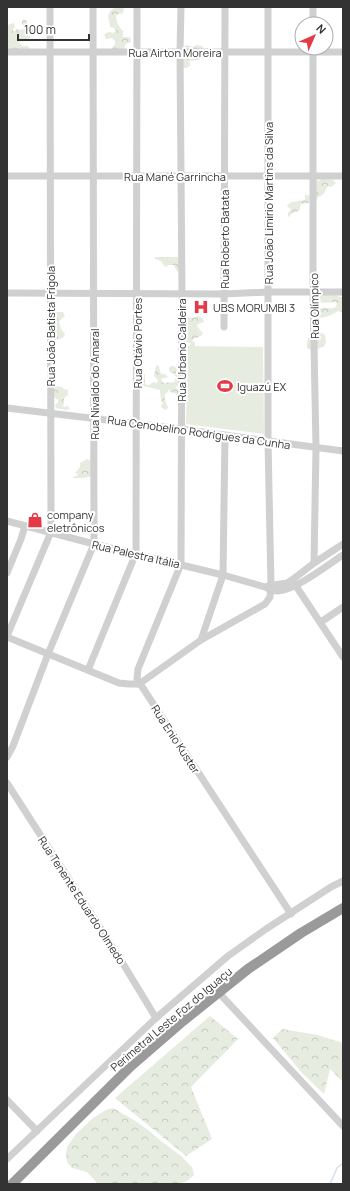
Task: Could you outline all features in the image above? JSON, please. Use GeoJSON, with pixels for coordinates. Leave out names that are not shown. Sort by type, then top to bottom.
{"type":"FeatureCollection","features":[{"type":"Feature","properties":{"kind":"highway","name":"Perimetral Leste Foz do Iguaçu"},"geometry":{"type":"LineString","coordinates":[[12,1184],[131,1066],[183,1021],[248,969],[300,932],[343,908]]}},
{"type":"Feature","properties":{"kind":"street","name":"Rua João Batista Frigola"},"geometry":{"type":"LineString","coordinates":[[7,636],[51,532],[50,7]]}},
{"type":"Feature","properties":{"kind":"street","name":"Rua Nivaldo do Amaral"},"geometry":{"type":"LineString","coordinates":[[7,757],[94,544],[93,7]]}},
{"type":"Feature","properties":{"kind":"street","name":"Rua Otávio Portes"},"geometry":{"type":"LineString","coordinates":[[88,670],[136,553],[137,7]]}},
{"type":"Feature","properties":{"kind":"street","name":"Rua Urbano Caldeira"},"geometry":{"type":"LineString","coordinates":[[139,684],[137,679],[138,669],[181,564],[181,7]]}},
{"type":"Feature","properties":{"kind":"street","name":"Rua Roberto Batata"},"geometry":{"type":"LineString","coordinates":[[224,328],[225,7]]}},
{"type":"Feature","properties":{"kind":"street","name":"Rua João Limirio Martins da Silva"},"geometry":{"type":"LineString","coordinates":[[268,7],[269,588]]}},
{"type":"Feature","properties":{"kind":"street","name":"Rua Airton Moreira"},"geometry":{"type":"LineString","coordinates":[[7,52],[294,51]]}},
{"type":"Feature","properties":{"kind":"street","name":"Rua Olímpico"},"geometry":{"type":"LineString","coordinates":[[313,56],[313,292],[316,448],[314,564]]}},
{"type":"Feature","properties":{"kind":"street","name":"Rua Mané Garrincha"},"geometry":{"type":"LineString","coordinates":[[7,176],[343,176]]}},
{"type":"Feature","properties":{"kind":"street"},"geometry":{"type":"LineString","coordinates":[[7,293],[224,294],[268,292],[343,292]]}},
{"type":"Feature","properties":{"kind":"street","name":"Rua Cenobelino Rodrigues da Cunha"},"geometry":{"type":"LineString","coordinates":[[7,408],[181,429],[343,452]]}},
{"type":"Feature","properties":{"kind":"street"},"geometry":{"type":"LineString","coordinates":[[201,640],[223,574],[225,436]]}},
{"type":"Feature","properties":{"kind":"street","name":"Rua Palestra Itália"},"geometry":{"type":"LineString","coordinates":[[7,521],[94,544],[223,574],[269,588]]}},
{"type":"Feature","properties":{"kind":"street"},"geometry":{"type":"LineString","coordinates":[[7,573],[25,526]]}},
{"type":"Feature","properties":{"kind":"street"},"geometry":{"type":"LineString","coordinates":[[294,583],[314,564],[343,544]]}},
{"type":"Feature","properties":{"kind":"street"},"geometry":{"type":"LineString","coordinates":[[7,636],[120,683],[139,684],[201,640],[265,604],[270,597],[269,588],[287,583],[294,583],[343,555]]}},
{"type":"Feature","properties":{"kind":"street"},"geometry":{"type":"LineString","coordinates":[[294,583],[343,657]]}},
{"type":"Feature","properties":{"kind":"street"},"geometry":{"type":"LineString","coordinates":[[321,622],[343,607]]}},
{"type":"Feature","properties":{"kind":"street","name":"Rua Enio Kuster"},"geometry":{"type":"LineString","coordinates":[[139,684],[290,914]]}},
{"type":"Feature","properties":{"kind":"street","name":"Rua Tenente Eduardo Olmedo"},"geometry":{"type":"LineString","coordinates":[[7,783],[156,1018]]}},
{"type":"Feature","properties":{"kind":"street"},"geometry":{"type":"LineString","coordinates":[[7,1159],[156,1018],[228,956],[266,929],[331,887],[343,881]]}},
{"type":"Feature","properties":{"kind":"street"},"geometry":{"type":"LineString","coordinates":[[219,993],[343,1126]]}},
{"type":"Feature","properties":{"kind":"street"},"geometry":{"type":"LineString","coordinates":[[7,1100],[37,1131]]}},
{"type":"Feature","properties":{"kind":"green space"},"geometry":{"type":"Polygon","coordinates":[[[116,7],[122,7],[124,9],[123,13],[116,15],[118,24],[123,31],[123,37],[129,37],[131,39],[131,42],[126,44],[124,49],[111,49],[115,44],[115,41],[112,38],[106,39],[104,35],[109,32],[113,33],[116,31],[114,28],[110,27],[108,16],[110,11],[116,7]]]}},
{"type":"Feature","properties":{"kind":"green space"},"geometry":{"type":"Polygon","coordinates":[[[23,19],[26,20],[29,28],[36,29],[35,32],[29,32],[30,37],[28,41],[22,39],[19,43],[23,46],[28,46],[30,49],[7,50],[7,25],[14,23],[15,27],[13,31],[17,29],[21,30],[25,27],[22,24],[23,19]]]}},
{"type":"Feature","properties":{"kind":"green space"},"geometry":{"type":"Polygon","coordinates":[[[186,45],[194,47],[196,45],[202,46],[206,56],[199,60],[190,61],[190,66],[182,68],[183,59],[186,55],[182,48],[186,45]]]}},
{"type":"Feature","properties":{"kind":"green space"},"geometry":{"type":"Polygon","coordinates":[[[322,179],[333,180],[336,183],[331,187],[328,186],[323,194],[318,197],[316,202],[316,180],[319,181],[322,179]]]}},
{"type":"Feature","properties":{"kind":"green space"},"geometry":{"type":"Polygon","coordinates":[[[305,195],[310,196],[309,203],[301,204],[299,211],[292,213],[289,217],[288,213],[291,209],[287,205],[292,202],[305,200],[305,195]]]}},
{"type":"Feature","properties":{"kind":"green space"},"geometry":{"type":"Polygon","coordinates":[[[155,257],[178,257],[180,261],[179,270],[177,272],[174,265],[168,265],[167,267],[164,266],[161,261],[155,259],[155,257]]]}},
{"type":"Feature","properties":{"kind":"green space"},"geometry":{"type":"Polygon","coordinates":[[[321,295],[334,295],[343,298],[343,313],[338,311],[328,316],[318,318],[316,314],[320,309],[336,307],[337,303],[322,303],[318,298],[321,295]]]}},
{"type":"Feature","properties":{"kind":"green space"},"geometry":{"type":"Polygon","coordinates":[[[53,299],[57,302],[56,312],[63,312],[65,316],[59,321],[61,329],[65,334],[63,338],[56,340],[54,343],[53,336],[56,335],[52,313],[54,311],[53,299]]]}},
{"type":"Feature","properties":{"kind":"green space"},"geometry":{"type":"Polygon","coordinates":[[[184,307],[187,308],[187,315],[189,318],[198,316],[203,318],[204,322],[197,325],[203,333],[202,335],[192,340],[195,343],[195,347],[190,347],[190,343],[183,341],[185,334],[189,333],[186,326],[188,326],[187,324],[183,322],[184,307]]]}},
{"type":"Feature","properties":{"kind":"green space"},"geometry":{"type":"Polygon","coordinates":[[[317,332],[321,332],[325,335],[326,343],[318,349],[308,349],[308,338],[317,332]]]}},
{"type":"Feature","properties":{"kind":"green space","name":"Iguazú EX"},"geometry":{"type":"Polygon","coordinates":[[[188,346],[263,347],[264,434],[186,424],[188,346]]]}},
{"type":"Feature","properties":{"kind":"green space"},"geometry":{"type":"Polygon","coordinates":[[[158,365],[161,374],[165,374],[168,377],[161,379],[163,383],[175,382],[175,379],[177,378],[169,371],[171,366],[174,366],[177,369],[180,380],[178,386],[175,387],[179,391],[179,397],[177,397],[175,393],[170,392],[169,388],[168,392],[165,394],[165,400],[168,408],[165,410],[161,407],[163,402],[161,401],[160,390],[143,386],[139,381],[142,377],[141,375],[145,374],[145,383],[147,385],[153,382],[157,383],[158,380],[154,376],[156,366],[158,365]]]}},
{"type":"Feature","properties":{"kind":"green space"},"geometry":{"type":"Polygon","coordinates":[[[56,386],[68,390],[68,395],[64,398],[63,405],[64,407],[68,406],[70,409],[66,410],[56,408],[55,405],[58,400],[54,397],[54,389],[56,386]]]}},
{"type":"Feature","properties":{"kind":"green space"},"geometry":{"type":"Polygon","coordinates":[[[87,459],[92,461],[91,476],[85,478],[73,478],[78,475],[75,473],[80,467],[80,463],[87,459]]]}},
{"type":"Feature","properties":{"kind":"green space"},"geometry":{"type":"Polygon","coordinates":[[[210,1016],[238,1039],[191,1087],[212,1139],[186,1156],[115,1098],[210,1016]]]}},
{"type":"Feature","properties":{"kind":"green space"},"geometry":{"type":"Polygon","coordinates":[[[282,1029],[318,1035],[343,1043],[343,1082],[330,1069],[324,1094],[302,1073],[273,1038],[282,1029]]]}},
{"type":"Feature","properties":{"kind":"green space"},"geometry":{"type":"Polygon","coordinates":[[[113,1108],[134,1120],[181,1156],[192,1167],[194,1175],[187,1181],[179,1184],[98,1184],[87,1172],[72,1168],[67,1162],[67,1147],[76,1134],[93,1118],[106,1110],[113,1108]]]}},
{"type":"Feature","properties":{"kind":"waterway"},"geometry":{"type":"LineString","coordinates":[[330,1184],[337,1168],[343,1163]]}},
{"type":"Feature","properties":{"kind":"place","name":"UBS MORUMBI 3"},"geometry":{"type":"Point","coordinates":[201,307]}},
{"type":"Feature","properties":{"kind":"place","name":"Iguazú EX"},"geometry":{"type":"Point","coordinates":[225,386]}},
{"type":"Feature","properties":{"kind":"place","name":"company eletrônicos"},"geometry":{"type":"Point","coordinates":[35,520]}}]}
